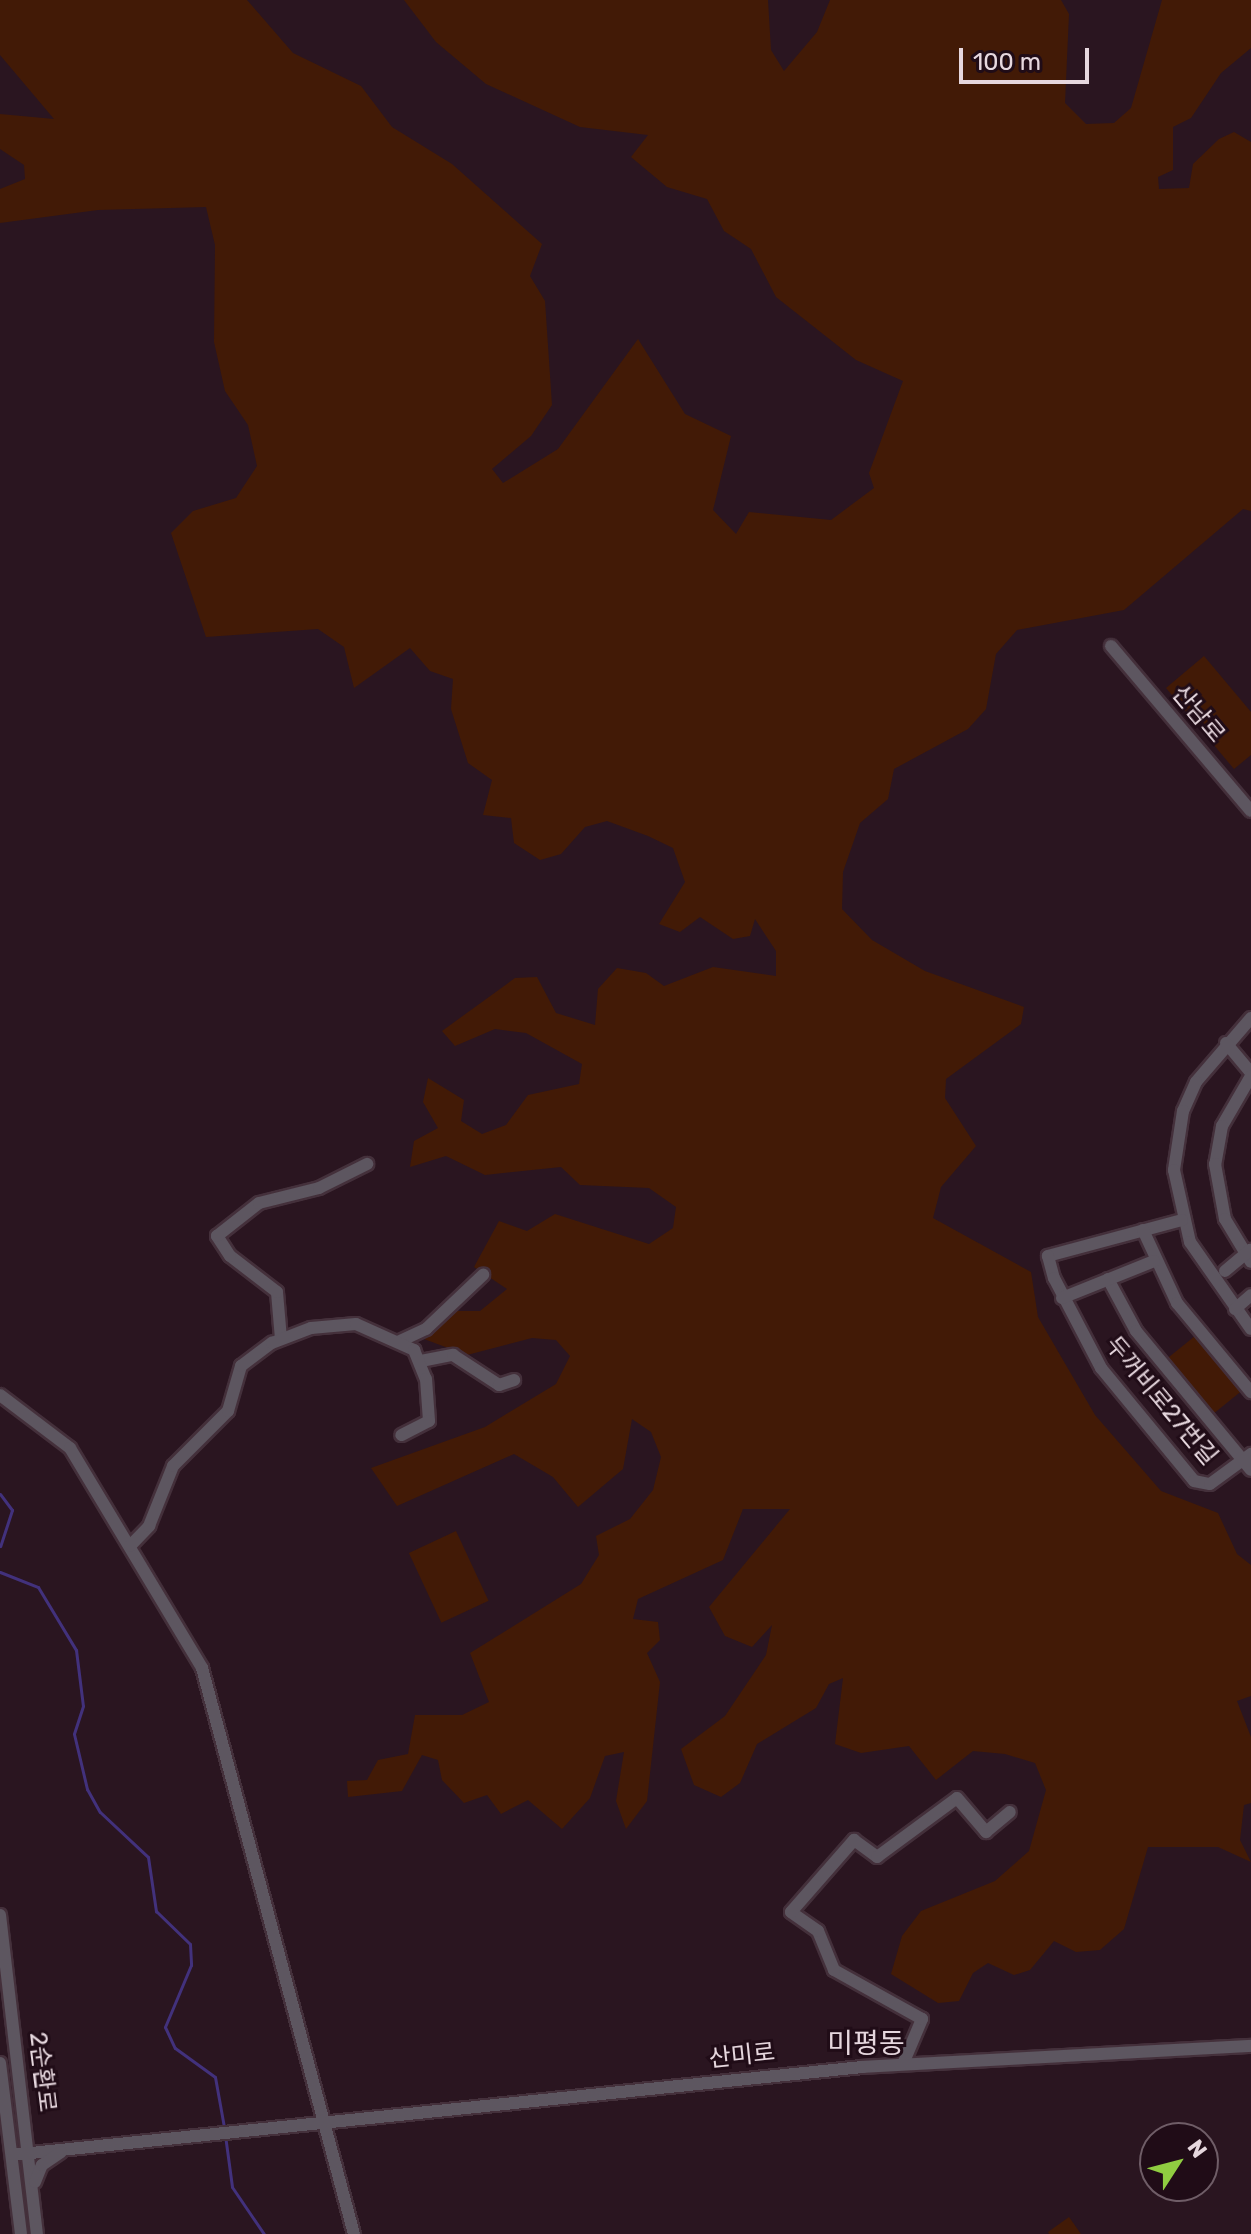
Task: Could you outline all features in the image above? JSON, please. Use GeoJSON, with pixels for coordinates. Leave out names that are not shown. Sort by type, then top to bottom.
{"type":"FeatureCollection","features":[{"type":"Feature","properties":{"kind":"street","name":"산남로"},"geometry":{"type":"LineString","coordinates":[[1111,646],[1251,811]]}},
{"type":"Feature","properties":{"kind":"street"},"geometry":{"type":"LineString","coordinates":[[1251,1018],[1226,1043],[1183,1111],[1174,1170],[1182,1220],[1201,1265],[1251,1329]]}},
{"type":"Feature","properties":{"kind":"street"},"geometry":{"type":"LineString","coordinates":[[1225,1271],[1249,1255],[1222,1211],[1215,1164],[1222,1126],[1251,1074],[1226,1043]]}},
{"type":"Feature","properties":{"kind":"street"},"geometry":{"type":"LineString","coordinates":[[281,1339],[277,1292],[230,1256],[217,1236],[259,1203],[319,1188],[367,1164]]}},
{"type":"Feature","properties":{"kind":"street"},"geometry":{"type":"LineString","coordinates":[[1182,1220],[1143,1230],[1154,1261],[1204,1335],[1251,1392]]}},
{"type":"Feature","properties":{"kind":"street","name":"두꺼비로27번길"},"geometry":{"type":"LineString","coordinates":[[1108,1279],[1157,1358],[1248,1461],[1210,1484],[1194,1481],[1101,1368],[1062,1298],[1048,1256],[1143,1230]]}},
{"type":"Feature","properties":{"kind":"street"},"geometry":{"type":"LineString","coordinates":[[1062,1298],[1154,1261]]}},
{"type":"Feature","properties":{"kind":"street"},"geometry":{"type":"LineString","coordinates":[[398,1342],[426,1329],[483,1275]]}},
{"type":"Feature","properties":{"kind":"street"},"geometry":{"type":"LineString","coordinates":[[1235,1309],[1251,1295]]}},
{"type":"Feature","properties":{"kind":"street"},"geometry":{"type":"LineString","coordinates":[[130,1546],[149,1526],[173,1466],[228,1411],[241,1366],[281,1339],[356,1324],[398,1342],[421,1361],[429,1421],[401,1435]]}},
{"type":"Feature","properties":{"kind":"street"},"geometry":{"type":"LineString","coordinates":[[421,1361],[453,1355],[499,1385],[514,1380]]}},
{"type":"Feature","properties":{"kind":"street"},"geometry":{"type":"LineString","coordinates":[[0,1395],[62,1439],[130,1546],[208,1683],[354,2234]]}},
{"type":"Feature","properties":{"kind":"street"},"geometry":{"type":"LineString","coordinates":[[903,2064],[922,2019],[834,1970],[818,1931],[791,1912],[854,1840],[877,1857],[957,1798],[986,1832],[1010,1812]]}},
{"type":"Feature","properties":{"kind":"street","name":"2순환로"},"geometry":{"type":"LineString","coordinates":[[0,1915],[37,2234]]}},
{"type":"Feature","properties":{"kind":"street","name":"산미로"},"geometry":{"type":"LineString","coordinates":[[71,2148],[903,2064],[1251,2046]]}},
{"type":"Feature","properties":{"kind":"street","name":"2순환로"},"geometry":{"type":"LineString","coordinates":[[0,2063],[21,2234]]}},
{"type":"Feature","properties":{"kind":"street"},"geometry":{"type":"LineString","coordinates":[[25,2116],[39,2140],[71,2148]]}},
{"type":"Feature","properties":{"kind":"street"},"geometry":{"type":"LineString","coordinates":[[12,2155],[71,2148]]}},
{"type":"Feature","properties":{"kind":"street"},"geometry":{"type":"LineString","coordinates":[[33,2191],[42,2165],[71,2148]]}},
{"type":"Feature","properties":{"kind":"shaded area"},"geometry":{"type":"Polygon","coordinates":[[[0,0],[247,0],[293,53],[361,86],[392,127],[452,164],[542,244],[530,276],[545,301],[552,405],[531,436],[492,469],[503,483],[558,449],[638,339],[685,414],[731,436],[713,510],[736,534],[749,512],[831,520],[874,488],[869,473],[903,381],[856,360],[776,297],[751,249],[724,231],[707,199],[667,187],[631,157],[648,135],[580,127],[486,84],[436,42],[404,0],[768,0],[771,50],[784,71],[817,32],[830,0],[1061,0],[1069,14],[1065,103],[1086,124],[1114,123],[1131,108],[1162,0],[1251,0],[1251,48],[1221,73],[1191,118],[1173,127],[1173,170],[1158,177],[1159,189],[1189,188],[1193,164],[1219,139],[1234,132],[1251,142],[1251,511],[1243,509],[1124,610],[1017,630],[996,654],[986,709],[968,729],[894,769],[888,799],[860,823],[843,872],[842,909],[872,940],[925,971],[1024,1007],[1021,1024],[946,1079],[945,1098],[976,1146],[941,1187],[933,1218],[1031,1272],[1038,1317],[1095,1415],[1161,1491],[1218,1513],[1237,1554],[1251,1565],[1251,1696],[1237,1701],[1251,1737],[1251,1803],[1244,1805],[1240,1840],[1251,1862],[1218,1847],[1148,1847],[1124,1929],[1100,1950],[1076,1952],[1054,1941],[1030,1970],[1014,1975],[988,1963],[973,1973],[959,2001],[938,2003],[891,1974],[902,1936],[921,1911],[995,1881],[1029,1851],[1046,1790],[1035,1763],[1005,1754],[973,1751],[936,1780],[909,1746],[861,1753],[835,1744],[843,1678],[829,1684],[816,1708],[757,1744],[740,1783],[721,1797],[694,1785],[681,1749],[725,1716],[766,1655],[772,1625],[752,1647],[725,1636],[709,1607],[790,1509],[743,1509],[723,1560],[638,1599],[633,1619],[658,1622],[660,1640],[647,1653],[660,1682],[647,1801],[626,1829],[616,1801],[624,1752],[605,1756],[590,1798],[562,1829],[528,1800],[501,1814],[487,1795],[464,1803],[442,1780],[438,1760],[422,1755],[402,1791],[348,1797],[347,1781],[367,1780],[378,1760],[408,1754],[415,1715],[462,1715],[489,1702],[470,1653],[581,1584],[599,1555],[596,1536],[630,1519],[653,1490],[661,1457],[651,1432],[632,1419],[623,1469],[578,1507],[553,1477],[514,1454],[397,1506],[371,1468],[485,1427],[556,1384],[570,1356],[556,1340],[532,1338],[467,1355],[424,1339],[450,1311],[480,1311],[507,1289],[474,1267],[499,1221],[527,1231],[555,1214],[649,1244],[673,1228],[676,1207],[649,1188],[580,1185],[561,1167],[485,1175],[446,1156],[410,1167],[414,1141],[438,1128],[423,1102],[428,1078],[464,1100],[461,1121],[482,1134],[506,1125],[528,1095],[579,1084],[582,1064],[526,1033],[495,1029],[455,1046],[442,1031],[515,978],[537,977],[556,1013],[595,1025],[598,989],[617,968],[646,973],[664,986],[713,967],[776,976],[776,951],[755,919],[750,936],[733,939],[700,917],[680,932],[659,924],[685,882],[673,848],[648,836],[607,821],[585,827],[561,854],[540,860],[514,843],[511,818],[483,815],[492,780],[468,763],[451,709],[453,679],[430,671],[410,648],[354,688],[344,647],[318,629],[206,637],[171,533],[193,511],[236,498],[257,466],[248,425],[225,391],[214,342],[215,245],[206,207],[98,210],[0,223],[0,189],[25,179],[24,165],[0,149],[0,114],[54,119],[0,55],[0,0]]]}},
{"type":"Feature","properties":{"kind":"shaded area"},"geometry":{"type":"Polygon","coordinates":[[[1204,656],[1251,712],[1251,755],[1234,769],[1166,688],[1204,656]]]}},
{"type":"Feature","properties":{"kind":"shaded area"},"geometry":{"type":"Polygon","coordinates":[[[1195,1336],[1240,1392],[1210,1416],[1165,1361],[1195,1336]]]}},
{"type":"Feature","properties":{"kind":"shaded area"},"geometry":{"type":"Polygon","coordinates":[[[456,1531],[489,1601],[441,1623],[409,1553],[456,1531]]]}},
{"type":"Feature","properties":{"kind":"shaded area"},"geometry":{"type":"Polygon","coordinates":[[[1069,2217],[1081,2234],[1049,2234],[1048,2232],[1069,2217]]]}},
{"type":"Feature","properties":{"kind":"waterway"},"geometry":{"type":"LineString","coordinates":[[0,1494],[12,1510],[0,1546]]}},
{"type":"Feature","properties":{"kind":"waterway"},"geometry":{"type":"LineString","coordinates":[[0,1572],[38,1587],[76,1650],[83,1706],[74,1734],[87,1789],[100,1812],[148,1857],[156,1911],[190,1944],[191,1965],[165,2027],[175,2048],[215,2077],[224,2127]]}},
{"type":"Feature","properties":{"kind":"waterway"},"geometry":{"type":"LineString","coordinates":[[225,2135],[232,2187],[264,2234]]}},
{"type":"Feature","properties":{"kind":"district","name":"미평동"},"geometry":{"type":"Point","coordinates":[866,2044]}}]}
